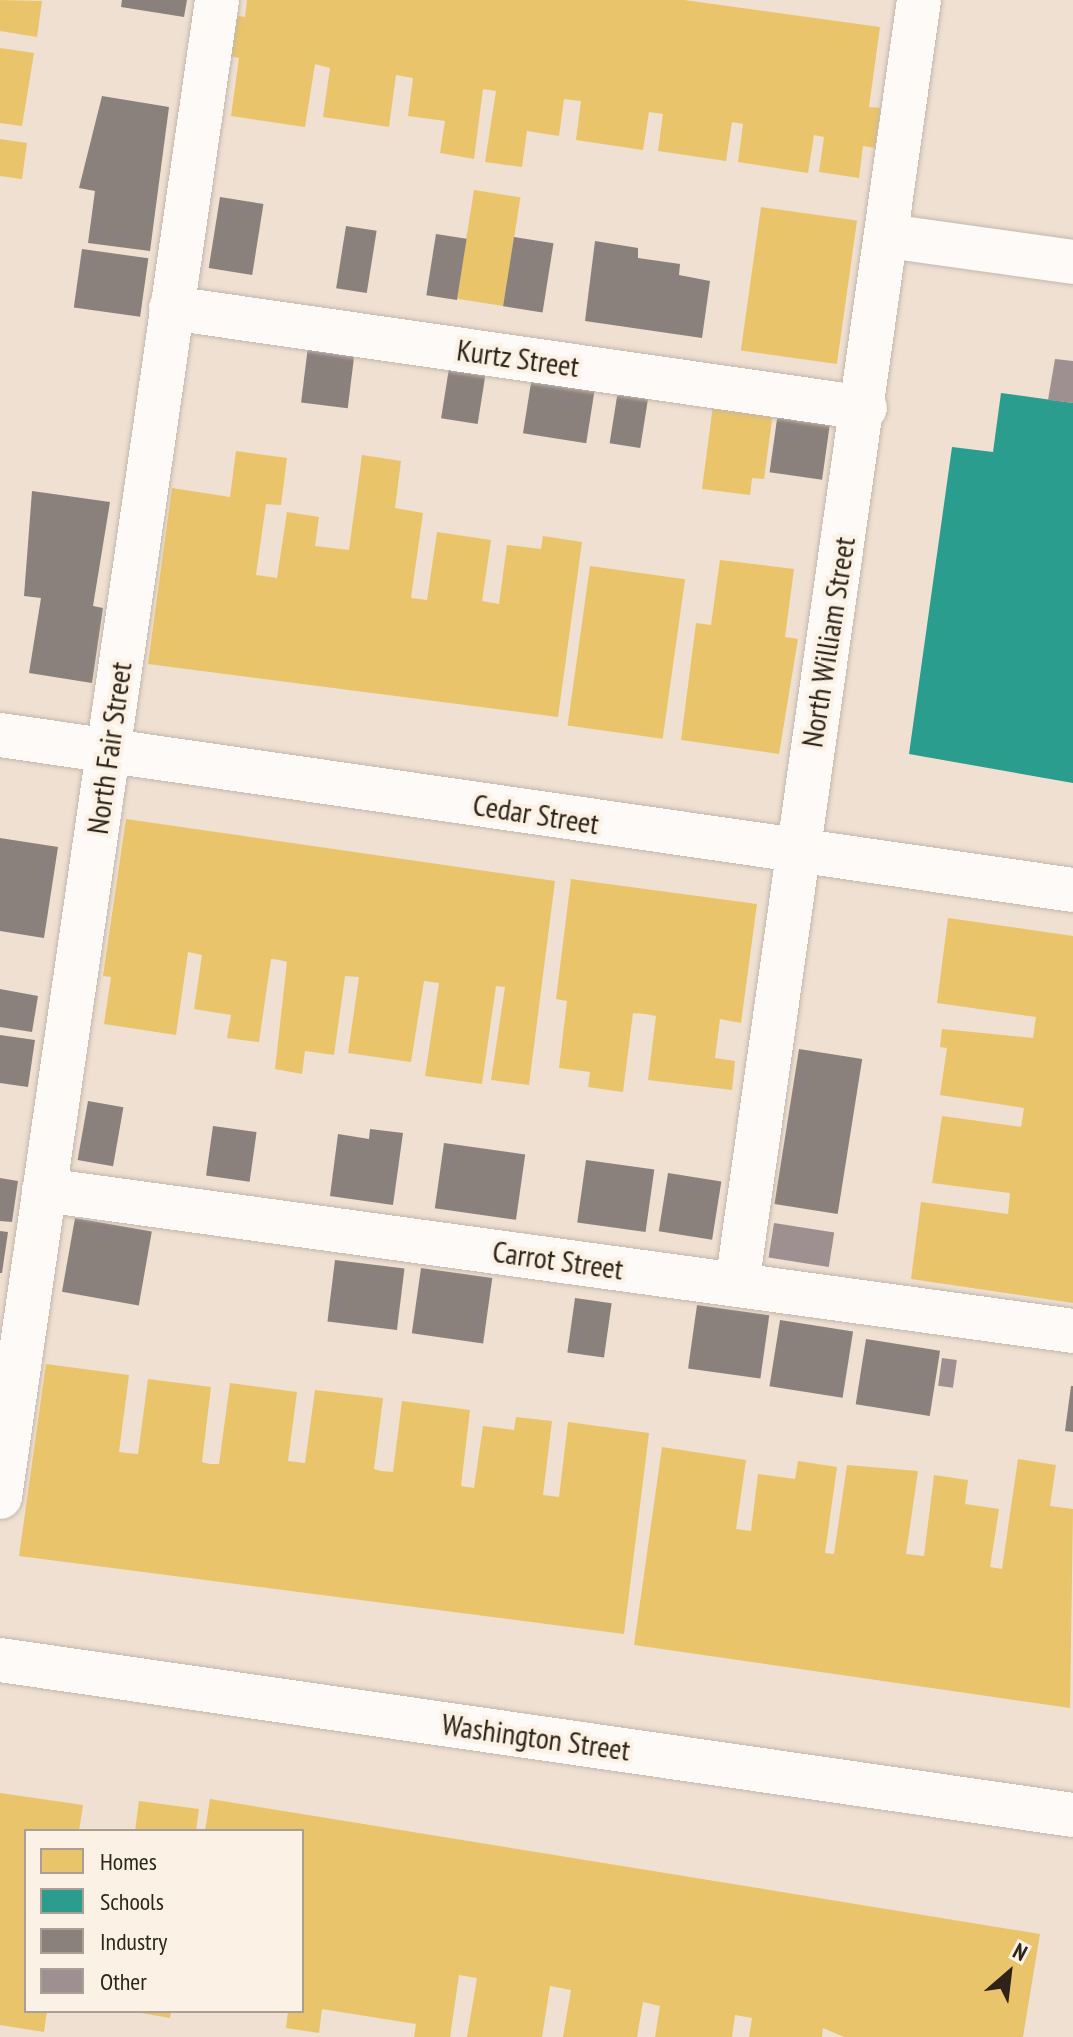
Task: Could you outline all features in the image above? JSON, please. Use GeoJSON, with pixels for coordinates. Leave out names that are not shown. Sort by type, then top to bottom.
{"type":"FeatureCollection","features":[{"type":"Feature","properties":{"kind":"street","name":"North Fair Street"},"geometry":{"type":"LineString","coordinates":[[0,1497],[217,0]]}},
{"type":"Feature","properties":{"kind":"street","name":"North William Street"},"geometry":{"type":"LineString","coordinates":[[737,1285],[794,853],[865,408],[919,0]]}},
{"type":"Feature","properties":{"kind":"street"},"geometry":{"type":"LineString","coordinates":[[888,236],[1073,262]]}},
{"type":"Feature","properties":{"kind":"street","name":"Kurtz Street"},"geometry":{"type":"LineString","coordinates":[[171,308],[865,408]]}},
{"type":"Feature","properties":{"kind":"street","name":"Cedar Street"},"geometry":{"type":"LineString","coordinates":[[0,735],[794,853],[1073,890]]}},
{"type":"Feature","properties":{"kind":"street","name":"Carrot Street"},"geometry":{"type":"LineString","coordinates":[[44,1190],[1073,1331]]}},
{"type":"Feature","properties":{"kind":"street","name":"Washington Street"},"geometry":{"type":"LineString","coordinates":[[0,1660],[1073,1815]]}},
{"type":"Feature","properties":{"kind":"building: Homes"},"geometry":{"type":"Polygon","coordinates":[[[0,0],[42,1],[37,37],[0,31],[0,0]]]}},
{"type":"Feature","properties":{"kind":"building: Homes"},"geometry":{"type":"Polygon","coordinates":[[[247,0],[684,0],[880,27],[869,107],[881,108],[875,148],[863,146],[859,178],[819,172],[824,137],[814,135],[808,173],[738,162],[743,124],[732,122],[726,161],[658,151],[663,114],[649,112],[643,150],[576,140],[581,101],[564,99],[559,136],[527,131],[522,167],[485,162],[496,91],[483,89],[474,159],[440,153],[445,121],[408,116],[413,78],[396,75],[389,127],[323,117],[330,68],[315,64],[305,127],[231,116],[239,58],[225,55],[232,15],[245,17],[247,0]]]}},
{"type":"Feature","properties":{"kind":"building: Homes"},"geometry":{"type":"Polygon","coordinates":[[[0,48],[34,53],[22,126],[0,123],[0,48]]]}},
{"type":"Feature","properties":{"kind":"building: Homes"},"geometry":{"type":"Polygon","coordinates":[[[0,139],[27,143],[22,179],[0,176],[0,139]]]}},
{"type":"Feature","properties":{"kind":"building: Homes"},"geometry":{"type":"Polygon","coordinates":[[[474,190],[520,197],[503,306],[457,299],[474,190]]]}},
{"type":"Feature","properties":{"kind":"building: Homes"},"geometry":{"type":"Polygon","coordinates":[[[761,207],[857,220],[837,364],[741,351],[761,207]]]}},
{"type":"Feature","properties":{"kind":"building: Homes"},"geometry":{"type":"Polygon","coordinates":[[[715,390],[775,398],[764,479],[752,478],[750,495],[702,489],[715,390]]]}},
{"type":"Feature","properties":{"kind":"building: Homes"},"geometry":{"type":"Polygon","coordinates":[[[236,451],[287,458],[281,505],[266,504],[256,575],[277,578],[287,512],[319,517],[315,546],[349,550],[362,455],[401,461],[395,508],[423,513],[411,598],[427,600],[437,532],[491,540],[482,601],[499,604],[507,545],[541,549],[543,536],[582,542],[558,717],[148,664],[172,488],[230,497],[236,451]]]}},
{"type":"Feature","properties":{"kind":"building: Homes"},"geometry":{"type":"Polygon","coordinates":[[[720,560],[794,569],[785,637],[798,639],[779,754],[681,740],[696,623],[711,625],[720,560]]]}},
{"type":"Feature","properties":{"kind":"building: Homes"},"geometry":{"type":"Polygon","coordinates":[[[590,566],[685,579],[663,739],[568,725],[590,566]]]}},
{"type":"Feature","properties":{"kind":"building: Homes"},"geometry":{"type":"Polygon","coordinates":[[[126,819],[555,881],[529,1085],[491,1080],[505,987],[496,986],[482,1084],[425,1076],[439,983],[424,981],[411,1062],[348,1053],[359,977],[345,976],[334,1055],[305,1051],[302,1074],[275,1069],[287,962],[280,960],[271,959],[259,1042],[227,1038],[231,1015],[194,1009],[202,955],[188,952],[176,1035],[104,1024],[111,977],[103,976],[126,819]]]}},
{"type":"Feature","properties":{"kind":"building: Homes"},"geometry":{"type":"Polygon","coordinates":[[[571,879],[757,904],[741,1023],[720,1019],[715,1058],[735,1061],[732,1090],[648,1080],[656,1016],[645,1014],[633,1013],[623,1092],[588,1087],[590,1072],[559,1068],[567,1001],[556,999],[571,879]]]}},
{"type":"Feature","properties":{"kind":"building: Homes"},"geometry":{"type":"Polygon","coordinates":[[[948,918],[1073,936],[1073,1303],[911,1279],[921,1202],[1008,1214],[1010,1193],[932,1183],[942,1116],[1021,1127],[1024,1108],[940,1095],[947,1048],[940,1047],[942,1029],[1033,1038],[1036,1017],[937,1003],[948,918]]]}},
{"type":"Feature","properties":{"kind":"building: Homes"},"geometry":{"type":"Polygon","coordinates":[[[46,1364],[129,1375],[119,1452],[138,1454],[148,1379],[211,1387],[202,1462],[210,1464],[219,1464],[230,1383],[297,1392],[288,1461],[305,1463],[315,1390],[383,1398],[374,1469],[381,1471],[393,1472],[402,1401],[470,1410],[461,1486],[474,1488],[483,1426],[514,1430],[516,1417],[552,1421],[543,1495],[559,1497],[568,1422],[649,1433],[624,1634],[19,1556],[46,1364]]]}},
{"type":"Feature","properties":{"kind":"building: Homes"},"geometry":{"type":"Polygon","coordinates":[[[662,1447],[746,1460],[736,1529],[751,1531],[758,1474],[795,1479],[798,1461],[837,1467],[825,1553],[834,1554],[847,1465],[918,1471],[906,1554],[924,1556],[934,1475],[968,1480],[965,1504],[999,1509],[990,1567],[1002,1569],[1018,1459],[1056,1465],[1050,1506],[1073,1509],[1070,1708],[634,1645],[662,1447]]]}},
{"type":"Feature","properties":{"kind":"building: Homes"},"geometry":{"type":"Polygon","coordinates":[[[0,1793],[83,1805],[79,1829],[24,1829],[24,2013],[47,2013],[44,2032],[0,2025],[0,1793]]]}},
{"type":"Feature","properties":{"kind":"building: Homes"},"geometry":{"type":"Polygon","coordinates":[[[210,1799],[1040,1934],[1023,2037],[844,2037],[823,2028],[822,2037],[749,2037],[752,2018],[735,2015],[732,2037],[655,2037],[660,2006],[643,2002],[637,2037],[563,2037],[571,1990],[550,1986],[542,2037],[467,2037],[477,1978],[459,1975],[450,2037],[414,2037],[416,2024],[322,2009],[319,2033],[286,2028],[288,2013],[304,2013],[304,1829],[205,1829],[210,1799]]]}},
{"type":"Feature","properties":{"kind":"building: Homes"},"geometry":{"type":"Polygon","coordinates":[[[139,1801],[199,1809],[196,1829],[135,1829],[139,1801]]]}},
{"type":"Feature","properties":{"kind":"building: Homes"},"geometry":{"type":"Polygon","coordinates":[[[141,2013],[171,2013],[170,2018],[141,2013]]]}},
{"type":"Feature","properties":{"kind":"building: Schools"},"geometry":{"type":"Polygon","coordinates":[[[1001,393],[1073,403],[1073,783],[909,754],[952,447],[993,452],[1001,393]]]}},
{"type":"Feature","properties":{"kind":"building: Industry"},"geometry":{"type":"Polygon","coordinates":[[[122,0],[187,0],[184,17],[121,7],[122,0]]]}},
{"type":"Feature","properties":{"kind":"building: Industry"},"geometry":{"type":"Polygon","coordinates":[[[102,96],[169,107],[150,251],[88,243],[95,191],[79,188],[102,96]]]}},
{"type":"Feature","properties":{"kind":"building: Industry"},"geometry":{"type":"Polygon","coordinates":[[[220,197],[263,204],[252,275],[209,268],[220,197]]]}},
{"type":"Feature","properties":{"kind":"building: Industry"},"geometry":{"type":"Polygon","coordinates":[[[346,226],[377,231],[367,293],[336,288],[346,226]]]}},
{"type":"Feature","properties":{"kind":"building: Industry"},"geometry":{"type":"Polygon","coordinates":[[[436,234],[467,239],[457,300],[426,295],[436,234]]]}},
{"type":"Feature","properties":{"kind":"building: Industry"},"geometry":{"type":"Polygon","coordinates":[[[514,237],[554,243],[543,312],[503,306],[514,237]]]}},
{"type":"Feature","properties":{"kind":"building: Industry"},"geometry":{"type":"Polygon","coordinates":[[[595,241],[638,248],[638,258],[680,264],[679,275],[710,281],[702,338],[585,321],[595,241]]]}},
{"type":"Feature","properties":{"kind":"building: Industry"},"geometry":{"type":"Polygon","coordinates":[[[82,249],[148,258],[140,317],[74,307],[82,249]]]}},
{"type":"Feature","properties":{"kind":"building: Industry"},"geometry":{"type":"Polygon","coordinates":[[[309,338],[356,344],[348,408],[301,403],[309,338]]]}},
{"type":"Feature","properties":{"kind":"building: Industry"},"geometry":{"type":"Polygon","coordinates":[[[450,362],[487,368],[478,424],[441,418],[450,362]]]}},
{"type":"Feature","properties":{"kind":"building: Industry"},"geometry":{"type":"Polygon","coordinates":[[[533,370],[596,380],[586,443],[523,433],[533,370]]]}},
{"type":"Feature","properties":{"kind":"building: Industry"},"geometry":{"type":"Polygon","coordinates":[[[619,384],[650,389],[640,448],[610,443],[619,384]]]}},
{"type":"Feature","properties":{"kind":"building: Industry"},"geometry":{"type":"Polygon","coordinates":[[[780,398],[832,405],[822,480],[770,472],[780,398]]]}},
{"type":"Feature","properties":{"kind":"building: Industry"},"geometry":{"type":"Polygon","coordinates":[[[32,491],[110,502],[93,606],[103,608],[92,683],[29,673],[41,598],[24,596],[32,491]]]}},
{"type":"Feature","properties":{"kind":"building: Industry"},"geometry":{"type":"Polygon","coordinates":[[[0,838],[58,847],[44,938],[0,931],[0,838]]]}},
{"type":"Feature","properties":{"kind":"building: Industry"},"geometry":{"type":"Polygon","coordinates":[[[0,989],[38,996],[32,1032],[0,1027],[0,989]]]}},
{"type":"Feature","properties":{"kind":"building: Industry"},"geometry":{"type":"Polygon","coordinates":[[[0,1035],[35,1040],[28,1087],[0,1083],[0,1035]]]}},
{"type":"Feature","properties":{"kind":"building: Industry"},"geometry":{"type":"Polygon","coordinates":[[[799,1049],[862,1059],[838,1214],[774,1204],[799,1049]]]}},
{"type":"Feature","properties":{"kind":"building: Industry"},"geometry":{"type":"Polygon","coordinates":[[[88,1101],[123,1107],[113,1166],[78,1160],[88,1101]]]}},
{"type":"Feature","properties":{"kind":"building: Industry"},"geometry":{"type":"Polygon","coordinates":[[[213,1126],[257,1132],[250,1182],[206,1176],[213,1126]]]}},
{"type":"Feature","properties":{"kind":"building: Industry"},"geometry":{"type":"Polygon","coordinates":[[[370,1129],[403,1133],[393,1205],[330,1196],[338,1134],[369,1139],[370,1129]]]}},
{"type":"Feature","properties":{"kind":"building: Industry"},"geometry":{"type":"Polygon","coordinates":[[[444,1143],[525,1154],[516,1220],[435,1208],[444,1143]]]}},
{"type":"Feature","properties":{"kind":"building: Industry"},"geometry":{"type":"Polygon","coordinates":[[[586,1160],[654,1170],[646,1232],[577,1222],[586,1160]]]}},
{"type":"Feature","properties":{"kind":"building: Industry"},"geometry":{"type":"Polygon","coordinates":[[[668,1173],[721,1181],[712,1240],[659,1231],[668,1173]]]}},
{"type":"Feature","properties":{"kind":"building: Industry"},"geometry":{"type":"Polygon","coordinates":[[[0,1178],[18,1181],[12,1222],[0,1221],[0,1178]]]}},
{"type":"Feature","properties":{"kind":"building: Industry"},"geometry":{"type":"Polygon","coordinates":[[[75,1218],[152,1232],[139,1305],[62,1292],[75,1218]]]}},
{"type":"Feature","properties":{"kind":"building: Industry"},"geometry":{"type":"Polygon","coordinates":[[[0,1231],[8,1232],[2,1273],[0,1273],[0,1231]]]}},
{"type":"Feature","properties":{"kind":"building: Industry"},"geometry":{"type":"Polygon","coordinates":[[[335,1260],[404,1269],[397,1330],[327,1322],[335,1260]]]}},
{"type":"Feature","properties":{"kind":"building: Industry"},"geometry":{"type":"Polygon","coordinates":[[[421,1268],[492,1278],[483,1343],[412,1333],[421,1268]]]}},
{"type":"Feature","properties":{"kind":"building: Industry"},"geometry":{"type":"Polygon","coordinates":[[[575,1298],[612,1303],[604,1358],[567,1352],[575,1298]]]}},
{"type":"Feature","properties":{"kind":"building: Industry"},"geometry":{"type":"Polygon","coordinates":[[[697,1305],[769,1315],[760,1379],[688,1368],[697,1305]]]}},
{"type":"Feature","properties":{"kind":"building: Industry"},"geometry":{"type":"Polygon","coordinates":[[[780,1320],[853,1332],[843,1398],[770,1386],[780,1320]]]}},
{"type":"Feature","properties":{"kind":"building: Industry"},"geometry":{"type":"Polygon","coordinates":[[[866,1339],[940,1351],[930,1416],[856,1404],[866,1339]]]}},
{"type":"Feature","properties":{"kind":"building: Industry"},"geometry":{"type":"Polygon","coordinates":[[[1073,1386],[1073,1432],[1065,1431],[1073,1386]]]}},
{"type":"Feature","properties":{"kind":"building: Other"},"geometry":{"type":"Polygon","coordinates":[[[1055,359],[1073,361],[1073,403],[1048,400],[1055,359]]]}},
{"type":"Feature","properties":{"kind":"building: Other"},"geometry":{"type":"Polygon","coordinates":[[[774,1223],[834,1233],[829,1267],[769,1258],[774,1223]]]}},
{"type":"Feature","properties":{"kind":"building: Other"},"geometry":{"type":"Polygon","coordinates":[[[942,1358],[957,1360],[953,1388],[938,1386],[942,1358]]]}}]}
